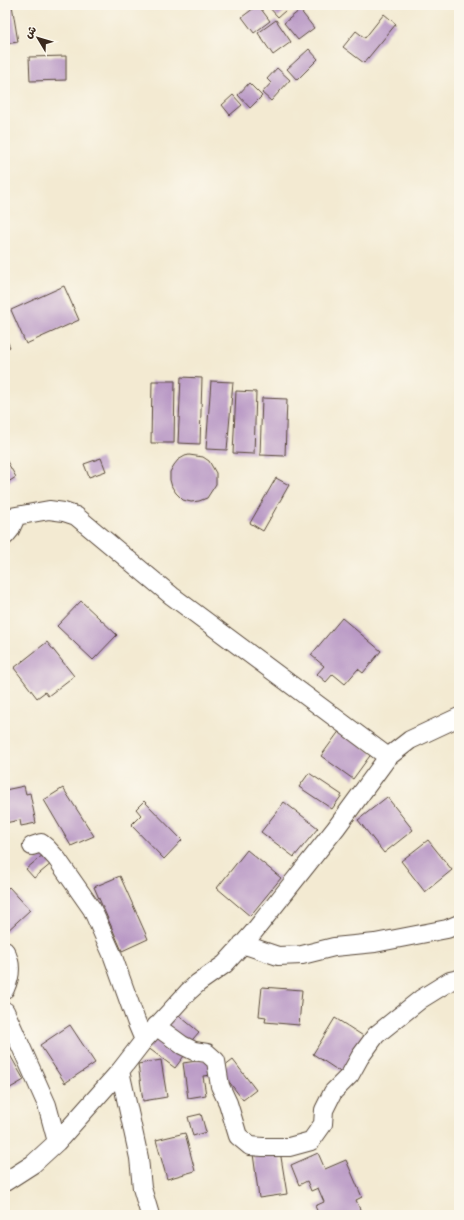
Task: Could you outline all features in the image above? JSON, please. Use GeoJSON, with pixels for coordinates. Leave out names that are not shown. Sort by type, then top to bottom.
{"type":"FeatureCollection","features":[{"type":"Feature","properties":{"kind":"street"},"geometry":{"type":"LineString","coordinates":[[5,536],[10,530],[11,518],[49,510],[64,512],[76,516],[172,596],[388,757]]}},
{"type":"Feature","properties":{"kind":"street"},"geometry":{"type":"LineString","coordinates":[[5,1182],[33,1164],[57,1142],[120,1071],[156,1026],[188,992],[225,964],[290,888],[388,757],[410,740],[459,717]]}},
{"type":"Feature","properties":{"kind":"street"},"geometry":{"type":"LineString","coordinates":[[32,846],[41,843],[47,848],[57,859],[92,909],[112,954],[144,1040]]}},
{"type":"Feature","properties":{"kind":"street"},"geometry":{"type":"LineString","coordinates":[[242,944],[278,956],[302,955],[334,947],[375,943],[447,929],[459,924]]}},
{"type":"Feature","properties":{"kind":"street"},"geometry":{"type":"LineString","coordinates":[[5,951],[10,965],[5,989]]}},
{"type":"Feature","properties":{"kind":"street"},"geometry":{"type":"LineString","coordinates":[[156,1026],[182,1045],[194,1051],[207,1053],[216,1061],[220,1086],[228,1103],[238,1136],[250,1146],[263,1148],[289,1147],[311,1141],[323,1124],[324,1110],[333,1092],[350,1075],[360,1057],[376,1035],[421,999],[450,981],[459,979]]}},
{"type":"Feature","properties":{"kind":"street"},"geometry":{"type":"LineString","coordinates":[[5,1010],[47,1105],[57,1142]]}},
{"type":"Feature","properties":{"kind":"street"},"geometry":{"type":"LineString","coordinates":[[120,1071],[139,1158],[142,1188],[150,1215]]}},
{"type":"Feature","properties":{"kind":"building"},"geometry":{"type":"Polygon","coordinates":[[[5,5],[12,5],[18,42],[5,44],[5,5]]]}},
{"type":"Feature","properties":{"kind":"building"},"geometry":{"type":"Polygon","coordinates":[[[258,5],[270,21],[254,33],[242,17],[258,5]]]}},
{"type":"Feature","properties":{"kind":"building"},"geometry":{"type":"Polygon","coordinates":[[[267,5],[292,5],[278,17],[267,5]]]}},
{"type":"Feature","properties":{"kind":"building"},"geometry":{"type":"Polygon","coordinates":[[[300,10],[314,28],[298,40],[284,23],[300,10]]]}},
{"type":"Feature","properties":{"kind":"building"},"geometry":{"type":"Polygon","coordinates":[[[384,14],[396,24],[364,63],[343,47],[356,31],[365,38],[384,14]]]}},
{"type":"Feature","properties":{"kind":"building"},"geometry":{"type":"Polygon","coordinates":[[[276,20],[291,42],[273,55],[258,33],[276,20]]]}},
{"type":"Feature","properties":{"kind":"building"},"geometry":{"type":"Polygon","coordinates":[[[309,49],[318,59],[297,80],[287,69],[309,49]]]}},
{"type":"Feature","properties":{"kind":"building"},"geometry":{"type":"Polygon","coordinates":[[[66,56],[66,80],[30,81],[29,57],[66,56]]]}},
{"type":"Feature","properties":{"kind":"building"},"geometry":{"type":"Polygon","coordinates":[[[277,68],[290,80],[271,101],[262,93],[271,83],[267,79],[277,68]]]}},
{"type":"Feature","properties":{"kind":"building"},"geometry":{"type":"Polygon","coordinates":[[[249,83],[262,96],[250,108],[238,95],[249,83]]]}},
{"type":"Feature","properties":{"kind":"building"},"geometry":{"type":"Polygon","coordinates":[[[233,95],[242,105],[230,115],[222,105],[233,95]]]}},
{"type":"Feature","properties":{"kind":"building"},"geometry":{"type":"Polygon","coordinates":[[[64,286],[79,320],[26,344],[11,310],[64,286]]]}},
{"type":"Feature","properties":{"kind":"building"},"geometry":{"type":"Polygon","coordinates":[[[5,337],[10,347],[5,349],[5,337]]]}},
{"type":"Feature","properties":{"kind":"building"},"geometry":{"type":"Polygon","coordinates":[[[181,377],[202,378],[200,444],[178,443],[181,377]]]}},
{"type":"Feature","properties":{"kind":"building"},"geometry":{"type":"Polygon","coordinates":[[[152,381],[175,381],[174,443],[151,443],[152,381]]]}},
{"type":"Feature","properties":{"kind":"building"},"geometry":{"type":"Polygon","coordinates":[[[211,381],[233,382],[227,450],[206,449],[211,381]]]}},
{"type":"Feature","properties":{"kind":"building"},"geometry":{"type":"Polygon","coordinates":[[[236,391],[256,392],[254,454],[233,453],[236,391]]]}},
{"type":"Feature","properties":{"kind":"building"},"geometry":{"type":"Polygon","coordinates":[[[262,398],[287,399],[285,456],[260,455],[262,398]]]}},
{"type":"Feature","properties":{"kind":"building"},"geometry":{"type":"Polygon","coordinates":[[[189,455],[203,457],[209,461],[216,473],[216,484],[207,498],[199,501],[191,502],[183,500],[172,487],[170,480],[170,472],[174,465],[178,460],[189,455]]]}},
{"type":"Feature","properties":{"kind":"building"},"geometry":{"type":"Polygon","coordinates":[[[5,458],[16,477],[5,484],[5,458]]]}},
{"type":"Feature","properties":{"kind":"building"},"geometry":{"type":"Polygon","coordinates":[[[101,458],[106,471],[89,477],[84,464],[101,458]]]}},
{"type":"Feature","properties":{"kind":"building"},"geometry":{"type":"Polygon","coordinates":[[[276,478],[289,485],[263,531],[250,523],[276,478]]]}},
{"type":"Feature","properties":{"kind":"building"},"geometry":{"type":"Polygon","coordinates":[[[81,601],[117,635],[93,660],[57,626],[81,601]]]}},
{"type":"Feature","properties":{"kind":"building"},"geometry":{"type":"Polygon","coordinates":[[[342,618],[381,651],[363,673],[358,669],[345,684],[333,674],[326,682],[317,674],[324,666],[311,655],[342,618]]]}},
{"type":"Feature","properties":{"kind":"building"},"geometry":{"type":"Polygon","coordinates":[[[47,642],[74,676],[48,696],[45,692],[37,698],[14,668],[47,642]]]}},
{"type":"Feature","properties":{"kind":"building"},"geometry":{"type":"Polygon","coordinates":[[[340,730],[372,753],[353,779],[321,756],[340,730]]]}},
{"type":"Feature","properties":{"kind":"building"},"geometry":{"type":"Polygon","coordinates":[[[309,773],[342,795],[332,809],[299,787],[309,773]]]}},
{"type":"Feature","properties":{"kind":"building"},"geometry":{"type":"Polygon","coordinates":[[[24,786],[26,794],[30,793],[36,823],[21,826],[20,820],[5,823],[5,790],[24,786]]]}},
{"type":"Feature","properties":{"kind":"building"},"geometry":{"type":"Polygon","coordinates":[[[63,788],[94,836],[71,846],[44,800],[63,788]]]}},
{"type":"Feature","properties":{"kind":"building"},"geometry":{"type":"Polygon","coordinates":[[[387,797],[413,830],[384,853],[358,820],[387,797]]]}},
{"type":"Feature","properties":{"kind":"building"},"geometry":{"type":"Polygon","coordinates":[[[144,801],[182,840],[164,859],[131,825],[141,815],[136,809],[144,801]]]}},
{"type":"Feature","properties":{"kind":"building"},"geometry":{"type":"Polygon","coordinates":[[[284,802],[318,828],[294,857],[261,832],[284,802]]]}},
{"type":"Feature","properties":{"kind":"building"},"geometry":{"type":"Polygon","coordinates":[[[428,840],[452,870],[425,892],[401,861],[428,840]]]}},
{"type":"Feature","properties":{"kind":"building"},"geometry":{"type":"Polygon","coordinates":[[[247,850],[281,878],[250,916],[217,888],[247,850]]]}},
{"type":"Feature","properties":{"kind":"building"},"geometry":{"type":"Polygon","coordinates":[[[44,854],[52,863],[34,878],[26,869],[44,854]]]}},
{"type":"Feature","properties":{"kind":"building"},"geometry":{"type":"Polygon","coordinates":[[[120,876],[148,939],[122,951],[94,887],[120,876]]]}},
{"type":"Feature","properties":{"kind":"building"},"geometry":{"type":"Polygon","coordinates":[[[9,887],[30,910],[5,933],[5,891],[9,887]]]}},
{"type":"Feature","properties":{"kind":"building"},"geometry":{"type":"Polygon","coordinates":[[[262,987],[302,990],[299,1025],[265,1022],[266,1017],[259,1016],[262,987]]]}},
{"type":"Feature","properties":{"kind":"building"},"geometry":{"type":"Polygon","coordinates":[[[176,1013],[199,1032],[187,1046],[164,1027],[176,1013]]]}},
{"type":"Feature","properties":{"kind":"building"},"geometry":{"type":"Polygon","coordinates":[[[335,1018],[365,1037],[342,1073],[313,1054],[335,1018]]]}},
{"type":"Feature","properties":{"kind":"building"},"geometry":{"type":"Polygon","coordinates":[[[70,1025],[95,1063],[65,1083],[40,1045],[70,1025]]]}},
{"type":"Feature","properties":{"kind":"building"},"geometry":{"type":"Polygon","coordinates":[[[159,1032],[187,1052],[175,1068],[147,1047],[159,1032]]]}},
{"type":"Feature","properties":{"kind":"building"},"geometry":{"type":"Polygon","coordinates":[[[5,1046],[24,1080],[5,1091],[5,1046]]]}},
{"type":"Feature","properties":{"kind":"building"},"geometry":{"type":"Polygon","coordinates":[[[210,1059],[212,1075],[203,1076],[206,1095],[188,1098],[183,1063],[210,1059]]]}},
{"type":"Feature","properties":{"kind":"building"},"geometry":{"type":"Polygon","coordinates":[[[161,1060],[167,1097],[143,1101],[138,1064],[161,1060]]]}},
{"type":"Feature","properties":{"kind":"building"},"geometry":{"type":"Polygon","coordinates":[[[233,1060],[256,1090],[243,1100],[220,1070],[233,1060]]]}},
{"type":"Feature","properties":{"kind":"building"},"geometry":{"type":"Polygon","coordinates":[[[201,1114],[206,1132],[193,1136],[188,1117],[201,1114]]]}},
{"type":"Feature","properties":{"kind":"building"},"geometry":{"type":"Polygon","coordinates":[[[185,1133],[195,1171],[167,1179],[156,1140],[185,1133]]]}},
{"type":"Feature","properties":{"kind":"building"},"geometry":{"type":"Polygon","coordinates":[[[280,1151],[287,1194],[259,1198],[253,1154],[280,1151]]]}},
{"type":"Feature","properties":{"kind":"building"},"geometry":{"type":"Polygon","coordinates":[[[318,1153],[325,1169],[346,1160],[362,1197],[356,1200],[362,1214],[319,1215],[315,1206],[324,1202],[318,1188],[311,1191],[307,1181],[299,1185],[291,1165],[318,1153]]]}}]}
